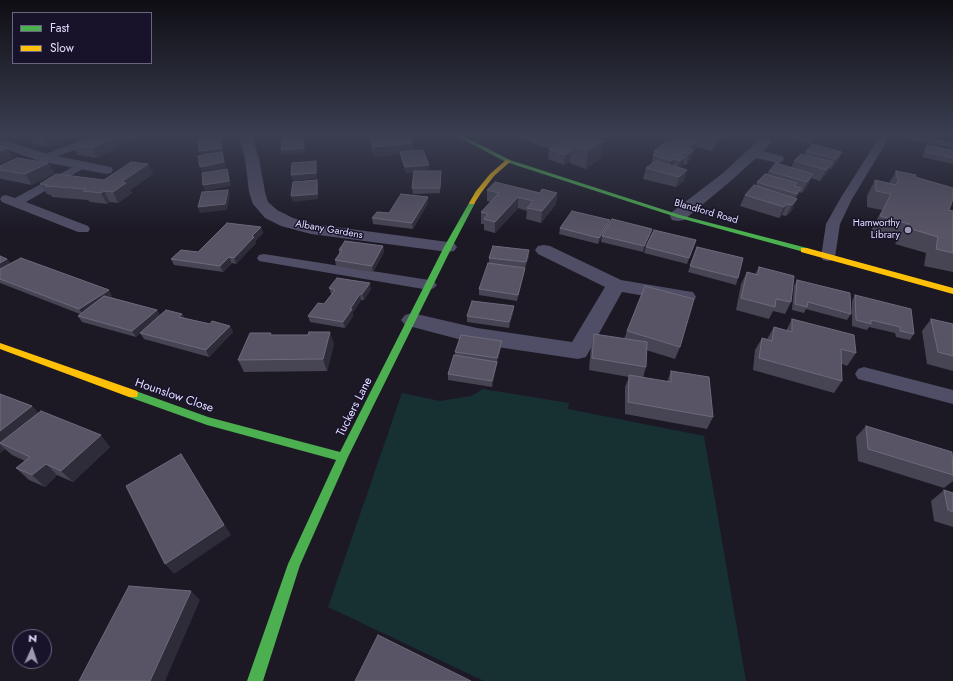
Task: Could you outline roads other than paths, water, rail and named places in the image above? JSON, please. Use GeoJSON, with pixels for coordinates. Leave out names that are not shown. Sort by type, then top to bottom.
{"type":"FeatureCollection","features":[{"type":"Feature","properties":{"kind":"street"},"geometry":{"type":"LineString","coordinates":[[95,168],[106,170]]}},
{"type":"Feature","properties":{"kind":"street","name":"Albany Gardens"},"geometry":{"type":"LineString","coordinates":[[253,168],[257,192],[261,204],[271,214],[287,222],[311,229],[448,247]]}},
{"type":"Feature","properties":{"kind":"street","name":"Tuckers Lane"},"geometry":{"type":"LineString","coordinates":[[255,681],[294,564],[343,457],[448,247],[478,192],[492,175],[501,168]]}},
{"type":"Feature","properties":{"kind":"street","name":"Blandford Road"},"geometry":{"type":"LineString","coordinates":[[526,168],[678,216],[953,291]]}},
{"type":"Feature","properties":{"kind":"street"},"geometry":{"type":"LineString","coordinates":[[678,216],[737,168]]}},
{"type":"Feature","properties":{"kind":"street"},"geometry":{"type":"LineString","coordinates":[[544,250],[616,285],[686,297]]}},
{"type":"Feature","properties":{"kind":"street"},"geometry":{"type":"LineString","coordinates":[[412,320],[477,336],[578,351],[616,285]]}},
{"type":"Feature","properties":{"kind":"street","name":"Hounslow Close"},"geometry":{"type":"LineString","coordinates":[[0,346],[206,421],[343,457]]}},
{"type":"Feature","properties":{"kind":"lane"},"geometry":{"type":"LineString","coordinates":[[77,168],[12,201],[83,229]]}},
{"type":"Feature","properties":{"kind":"lane"},"geometry":{"type":"LineString","coordinates":[[828,257],[833,224],[865,168]]}},
{"type":"Feature","properties":{"kind":"lane"},"geometry":{"type":"LineString","coordinates":[[264,258],[429,286]]}},
{"type":"Feature","properties":{"kind":"lane"},"geometry":{"type":"LineString","coordinates":[[864,374],[953,397]]}},
{"type":"Feature","properties":{"kind":"place","name":"Hamworthy Library"},"geometry":{"type":"Point","coordinates":[908,230]}}]}
